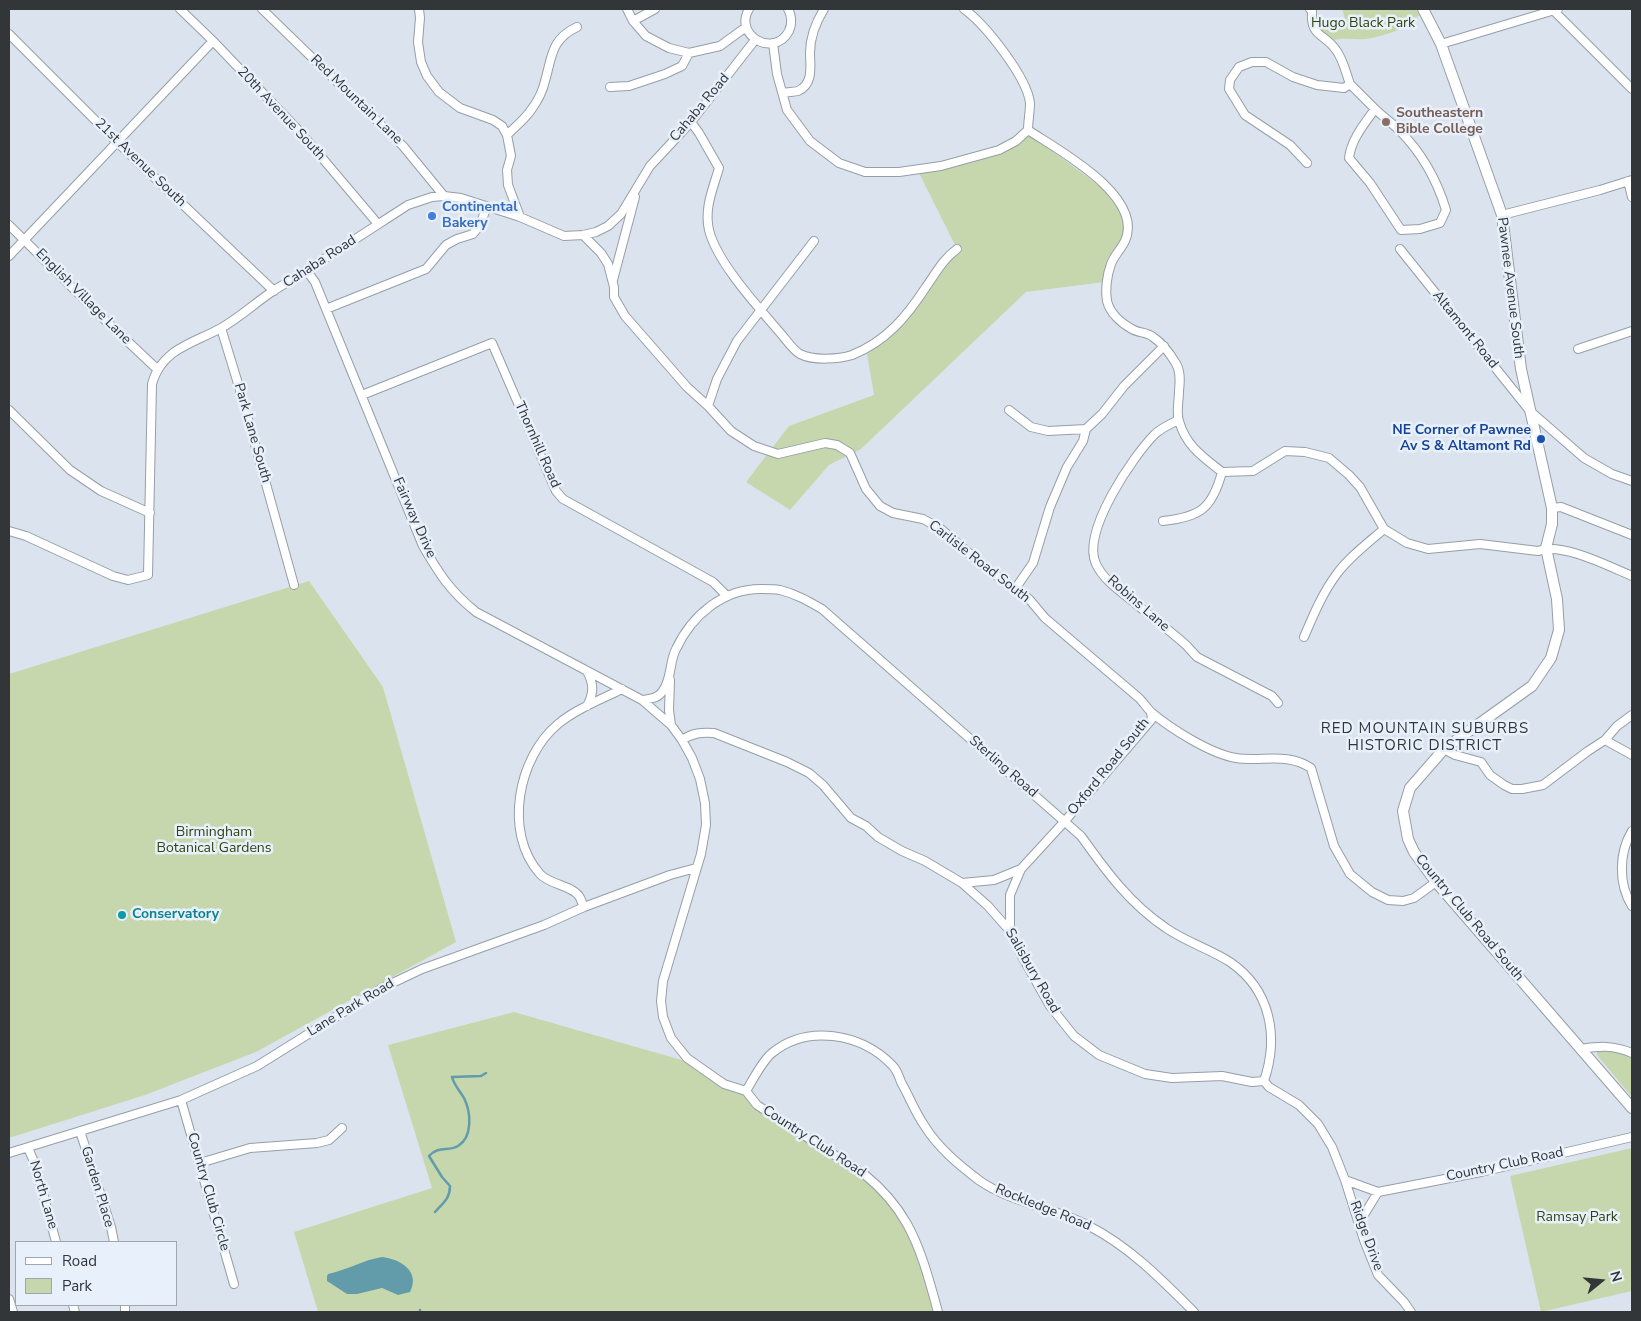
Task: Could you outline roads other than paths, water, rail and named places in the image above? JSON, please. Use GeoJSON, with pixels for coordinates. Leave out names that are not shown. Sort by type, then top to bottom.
{"type":"FeatureCollection","features":[{"type":"Feature","properties":{"kind":"main road","name":"Pawnee Avenue South"},"geometry":{"type":"LineString","coordinates":[[1423,9],[1441,44],[1502,215],[1521,369],[1552,508],[1552,524],[1546,548]]}},
{"type":"Feature","properties":{"kind":"main road","name":"Country Club Road South"},"geometry":{"type":"LineString","coordinates":[[1546,548],[1558,606],[1559,630],[1551,658],[1532,686],[1444,749],[1410,788],[1403,811],[1408,839],[1414,852],[1436,882],[1632,1108]]}},
{"type":"Feature","properties":{"kind":"street","name":"20th Avenue South"},"geometry":{"type":"LineString","coordinates":[[180,9],[301,132],[378,224]]}},
{"type":"Feature","properties":{"kind":"street","name":"Red Mountain Lane"},"geometry":{"type":"LineString","coordinates":[[262,9],[403,146],[444,196]]}},
{"type":"Feature","properties":{"kind":"street"},"geometry":{"type":"LineString","coordinates":[[419,9],[418,42],[421,62],[427,76],[439,92],[460,108],[493,120],[502,126],[507,135],[511,156],[507,170],[508,185],[520,217]]}},
{"type":"Feature","properties":{"kind":"street"},"geometry":{"type":"LineString","coordinates":[[627,9],[633,21],[646,36],[668,48],[689,53],[720,46],[746,27]]}},
{"type":"Feature","properties":{"kind":"street"},"geometry":{"type":"LineString","coordinates":[[633,21],[655,9]]}},
{"type":"Feature","properties":{"kind":"street"},"geometry":{"type":"LineString","coordinates":[[749,9],[746,27],[755,40],[766,44],[782,39],[791,27],[792,22],[788,9]]}},
{"type":"Feature","properties":{"kind":"street"},"geometry":{"type":"LineString","coordinates":[[783,93],[799,90],[806,85],[811,75],[812,63],[810,52],[815,25],[824,9]]}},
{"type":"Feature","properties":{"kind":"street"},"geometry":{"type":"LineString","coordinates":[[773,43],[777,74],[787,110],[810,141],[839,163],[866,172],[899,172],[941,166],[999,150],[1028,130],[1030,102],[1022,80],[988,32],[972,14],[964,9]]}},
{"type":"Feature","properties":{"kind":"street"},"geometry":{"type":"LineString","coordinates":[[1441,44],[1550,12],[1554,9],[1632,89]]}},
{"type":"Feature","properties":{"kind":"street"},"geometry":{"type":"LineString","coordinates":[[1311,10],[1316,32],[1336,49],[1347,86],[1399,130],[1422,159],[1439,188],[1446,210],[1440,224],[1420,229],[1401,230],[1370,183],[1350,158],[1350,148],[1374,109]]}},
{"type":"Feature","properties":{"kind":"street"},"geometry":{"type":"LineString","coordinates":[[507,135],[531,110],[545,84],[551,56],[557,44],[566,32],[577,27]]}},
{"type":"Feature","properties":{"kind":"street","name":"21st Avenue South"},"geometry":{"type":"LineString","coordinates":[[9,34],[116,141],[274,291]]}},
{"type":"Feature","properties":{"kind":"street","name":"Cahaba Road"},"geometry":{"type":"LineString","coordinates":[[157,369],[173,353],[221,328],[274,291],[408,205],[432,197],[461,198],[520,217],[564,236],[583,236],[608,226],[621,214],[650,166],[691,122],[755,40]]}},
{"type":"Feature","properties":{"kind":"street"},"geometry":{"type":"LineString","coordinates":[[9,256],[70,193],[116,141],[213,41]]}},
{"type":"Feature","properties":{"kind":"street"},"geometry":{"type":"LineString","coordinates":[[610,87],[629,86],[665,74],[682,66],[689,53]]}},
{"type":"Feature","properties":{"kind":"street"},"geometry":{"type":"LineString","coordinates":[[1307,164],[1290,145],[1245,115],[1229,89],[1230,80],[1239,67],[1252,62],[1266,62],[1293,77],[1318,86],[1347,86]]}},
{"type":"Feature","properties":{"kind":"street"},"geometry":{"type":"LineString","coordinates":[[691,122],[719,168],[708,204],[707,217],[712,241],[724,262],[761,310],[799,354],[822,359],[851,355],[886,336],[908,314],[946,257],[957,249]]}},
{"type":"Feature","properties":{"kind":"street"},"geometry":{"type":"LineString","coordinates":[[1028,130],[1079,163],[1110,190],[1124,207],[1128,220],[1127,232],[1125,241],[1111,264],[1106,289],[1108,302],[1113,314],[1132,329],[1151,335],[1164,346],[1177,365],[1180,379],[1178,420],[1190,446],[1222,472],[1253,471],[1285,451],[1305,452],[1329,458],[1349,475],[1360,488],[1384,529],[1407,543],[1428,548],[1480,544],[1538,550],[1546,548],[1562,549],[1632,576]]}},
{"type":"Feature","properties":{"kind":"street"},"geometry":{"type":"LineString","coordinates":[[1502,215],[1630,181],[1632,197]]}},
{"type":"Feature","properties":{"kind":"street"},"geometry":{"type":"LineString","coordinates":[[612,281],[638,185]]}},
{"type":"Feature","properties":{"kind":"street"},"geometry":{"type":"LineString","coordinates":[[326,309],[426,269],[446,245],[473,234],[480,225],[487,206]]}},
{"type":"Feature","properties":{"kind":"street","name":"English Village Lane"},"geometry":{"type":"LineString","coordinates":[[9,224],[106,322],[157,369]]}},
{"type":"Feature","properties":{"kind":"street","name":"Carlisle Road South"},"geometry":{"type":"LineString","coordinates":[[583,236],[601,253],[608,264],[614,297],[625,316],[687,387],[731,431],[754,446],[778,454],[825,443],[837,445],[850,453],[866,489],[880,506],[893,513],[923,519],[941,529],[990,571],[1029,599],[1045,618],[1139,698],[1151,712],[1202,747],[1235,758],[1290,759],[1301,762],[1311,768],[1334,846],[1350,874],[1372,892],[1388,900],[1402,901],[1414,898],[1436,882]]}},
{"type":"Feature","properties":{"kind":"street"},"geometry":{"type":"LineString","coordinates":[[708,406],[717,379],[734,347],[814,241]]}},
{"type":"Feature","properties":{"kind":"street","name":"Altamont Road"},"geometry":{"type":"LineString","coordinates":[[1400,249],[1530,410],[1584,458],[1612,474],[1632,481]]}},
{"type":"Feature","properties":{"kind":"street","name":"Fairway Drive"},"geometry":{"type":"LineString","coordinates":[[307,271],[315,282],[423,546],[447,585],[476,612],[642,700],[671,725],[682,740]]}},
{"type":"Feature","properties":{"kind":"street","name":"Park Lane South"},"geometry":{"type":"LineString","coordinates":[[221,328],[294,585]]}},
{"type":"Feature","properties":{"kind":"street"},"geometry":{"type":"LineString","coordinates":[[1578,349],[1632,331]]}},
{"type":"Feature","properties":{"kind":"street","name":"Thornhill Road"},"geometry":{"type":"LineString","coordinates":[[362,395],[492,343],[556,491],[563,499],[713,582],[727,596]]}},
{"type":"Feature","properties":{"kind":"street"},"geometry":{"type":"LineString","coordinates":[[1015,589],[1033,563],[1050,507],[1067,467],[1083,441],[1086,428],[1102,414],[1124,386],[1164,346]]}},
{"type":"Feature","properties":{"kind":"street"},"geometry":{"type":"LineString","coordinates":[[9,531],[26,536],[112,576],[128,580],[148,575],[152,384],[157,369]]}},
{"type":"Feature","properties":{"kind":"street"},"geometry":{"type":"LineString","coordinates":[[9,410],[70,470],[101,491],[150,513]]}},
{"type":"Feature","properties":{"kind":"street"},"geometry":{"type":"LineString","coordinates":[[1009,410],[1031,427],[1048,431],[1086,428]]}},
{"type":"Feature","properties":{"kind":"street","name":"Robins Lane"},"geometry":{"type":"LineString","coordinates":[[1178,420],[1157,432],[1132,462],[1111,496],[1095,533],[1093,547],[1096,563],[1107,580],[1186,645],[1197,657],[1272,696],[1278,704]]}},
{"type":"Feature","properties":{"kind":"street"},"geometry":{"type":"LineString","coordinates":[[1163,521],[1182,519],[1196,514],[1210,503],[1217,490],[1222,472]]}},
{"type":"Feature","properties":{"kind":"street"},"geometry":{"type":"LineString","coordinates":[[1552,508],[1561,507],[1632,535]]}},
{"type":"Feature","properties":{"kind":"street"},"geometry":{"type":"LineString","coordinates":[[1304,637],[1314,612],[1336,574],[1384,529]]}},
{"type":"Feature","properties":{"kind":"street","name":"Sterling Road"},"geometry":{"type":"LineString","coordinates":[[642,700],[651,699],[662,692],[674,651],[684,632],[698,615],[714,603],[727,596],[752,589],[778,589],[801,596],[822,609],[1065,821],[1081,836],[1113,880],[1133,903],[1166,929],[1230,962],[1243,973],[1257,989],[1268,1010],[1272,1041],[1270,1065],[1264,1081]]}},
{"type":"Feature","properties":{"kind":"street","name":"Sterling Road"},"geometry":{"type":"LineString","coordinates":[[670,670],[669,710],[671,725]]}},
{"type":"Feature","properties":{"kind":"street"},"geometry":{"type":"LineString","coordinates":[[587,671],[592,680],[593,688],[592,697],[587,706]]}},
{"type":"Feature","properties":{"kind":"street"},"geometry":{"type":"LineString","coordinates":[[584,907],[580,896],[573,890],[557,885],[541,875],[531,861],[524,845],[519,822],[519,799],[522,784],[535,752],[545,736],[559,723],[587,706],[622,689]]}},
{"type":"Feature","properties":{"kind":"street","name":"Oxford Road South"},"geometry":{"type":"LineString","coordinates":[[1021,869],[1065,821],[1152,719],[1151,712]]}},
{"type":"Feature","properties":{"kind":"street"},"geometry":{"type":"LineString","coordinates":[[1444,749],[1455,755],[1481,762],[1490,775],[1504,785],[1522,789],[1543,785],[1605,740],[1617,726],[1632,716]]}},
{"type":"Feature","properties":{"kind":"street","name":"Salisbury Road"},"geometry":{"type":"LineString","coordinates":[[682,740],[690,734],[701,732],[714,733],[787,762],[809,773],[824,785],[851,818],[866,826],[878,837],[962,883],[988,906],[1010,931],[1050,1006],[1074,1036],[1098,1056],[1145,1074],[1172,1078],[1222,1076],[1252,1082],[1264,1081]]}},
{"type":"Feature","properties":{"kind":"street","name":"Country Club Road"},"geometry":{"type":"LineString","coordinates":[[682,740],[692,758],[700,779],[705,803],[706,825],[701,854],[663,981],[661,1001],[663,1017],[671,1038],[687,1058],[724,1084],[746,1091],[757,1105],[864,1174],[880,1188],[907,1223],[928,1275],[938,1312]]}},
{"type":"Feature","properties":{"kind":"street"},"geometry":{"type":"LineString","coordinates":[[1605,740],[1632,755]]}},
{"type":"Feature","properties":{"kind":"street"},"geometry":{"type":"LineString","coordinates":[[1632,831],[1628,838],[1621,864],[1624,888],[1632,906]]}},
{"type":"Feature","properties":{"kind":"street","name":"Lane Park Road"},"geometry":{"type":"LineString","coordinates":[[9,1153],[181,1100],[257,1066],[382,988],[422,968],[544,925],[584,907],[670,875],[696,868]]}},
{"type":"Feature","properties":{"kind":"street"},"geometry":{"type":"LineString","coordinates":[[962,883],[994,880],[1021,869]]}},
{"type":"Feature","properties":{"kind":"street"},"geometry":{"type":"LineString","coordinates":[[1010,931],[1010,895],[1021,869]]}},
{"type":"Feature","properties":{"kind":"street","name":"Rockledge Road"},"geometry":{"type":"LineString","coordinates":[[746,1091],[770,1054],[790,1041],[811,1035],[830,1036],[856,1042],[873,1049],[893,1066],[924,1126],[949,1157],[982,1182],[999,1191],[1088,1225],[1112,1239],[1148,1266],[1194,1312]]}},
{"type":"Feature","properties":{"kind":"street"},"geometry":{"type":"LineString","coordinates":[[1580,1048],[1601,1046],[1619,1048],[1632,1053]]}},
{"type":"Feature","properties":{"kind":"street"},"geometry":{"type":"LineString","coordinates":[[1264,1081],[1269,1087],[1299,1105],[1318,1124],[1332,1147],[1345,1180],[1378,1192],[1359,1223]]}},
{"type":"Feature","properties":{"kind":"street","name":"Country Club Circle"},"geometry":{"type":"LineString","coordinates":[[181,1100],[234,1284]]}},
{"type":"Feature","properties":{"kind":"street"},"geometry":{"type":"LineString","coordinates":[[200,1163],[250,1148],[317,1143],[329,1140],[342,1128]]}},
{"type":"Feature","properties":{"kind":"street","name":"Garden Place"},"geometry":{"type":"LineString","coordinates":[[80,1131],[114,1241]]}},
{"type":"Feature","properties":{"kind":"street","name":"Country Club Road"},"geometry":{"type":"LineString","coordinates":[[1378,1192],[1481,1172],[1632,1137]]}},
{"type":"Feature","properties":{"kind":"street","name":"North Lane"},"geometry":{"type":"LineString","coordinates":[[28,1148],[35,1164],[56,1241]]}},
{"type":"Feature","properties":{"kind":"street","name":"Ridge Drive"},"geometry":{"type":"LineString","coordinates":[[1345,1180],[1378,1275],[1411,1312]]}},
{"type":"Feature","properties":{"kind":"street"},"geometry":{"type":"LineString","coordinates":[[9,1299],[13,1312]]}},
{"type":"Feature","properties":{"kind":"water"},"geometry":{"type":"Polygon","coordinates":[[[382,1257],[402,1263],[411,1272],[413,1285],[410,1292],[398,1295],[382,1288],[357,1294],[347,1294],[327,1281],[328,1274],[382,1257]]]}},
{"type":"Feature","properties":{"kind":"waterway"},"geometry":{"type":"LineString","coordinates":[[435,1212],[447,1198],[450,1186],[429,1156],[436,1151],[458,1146],[466,1137],[469,1124],[468,1110],[464,1098],[452,1077],[481,1076],[486,1073]]}},
{"type":"Feature","properties":{"kind":"place","name":"Southeastern Bible College"},"geometry":{"type":"Point","coordinates":[1386,122]}},
{"type":"Feature","properties":{"kind":"place","name":"Continental Bakery"},"geometry":{"type":"Point","coordinates":[432,216]}},
{"type":"Feature","properties":{"kind":"place","name":"NE Corner of Pawnee Av S & Altamont Rd"},"geometry":{"type":"Point","coordinates":[1541,439]}},
{"type":"Feature","properties":{"kind":"place","name":"Conservatory"},"geometry":{"type":"Point","coordinates":[122,915]}},
{"type":"Feature","properties":{"kind":"district","name":"RED MOUNTAIN SUBURBS HISTORIC DISTRICT"},"geometry":{"type":"Point","coordinates":[1425,738]}},
{"type":"Feature","properties":{"kind":"park label","name":"Hugo Black Park"},"geometry":{"type":"Point","coordinates":[1363,24]}},
{"type":"Feature","properties":{"kind":"park label","name":"Birmingham Botanical Gardens"},"geometry":{"type":"Point","coordinates":[214,842]}},
{"type":"Feature","properties":{"kind":"park label","name":"Ramsay Park"},"geometry":{"type":"Point","coordinates":[1577,1218]}}]}
